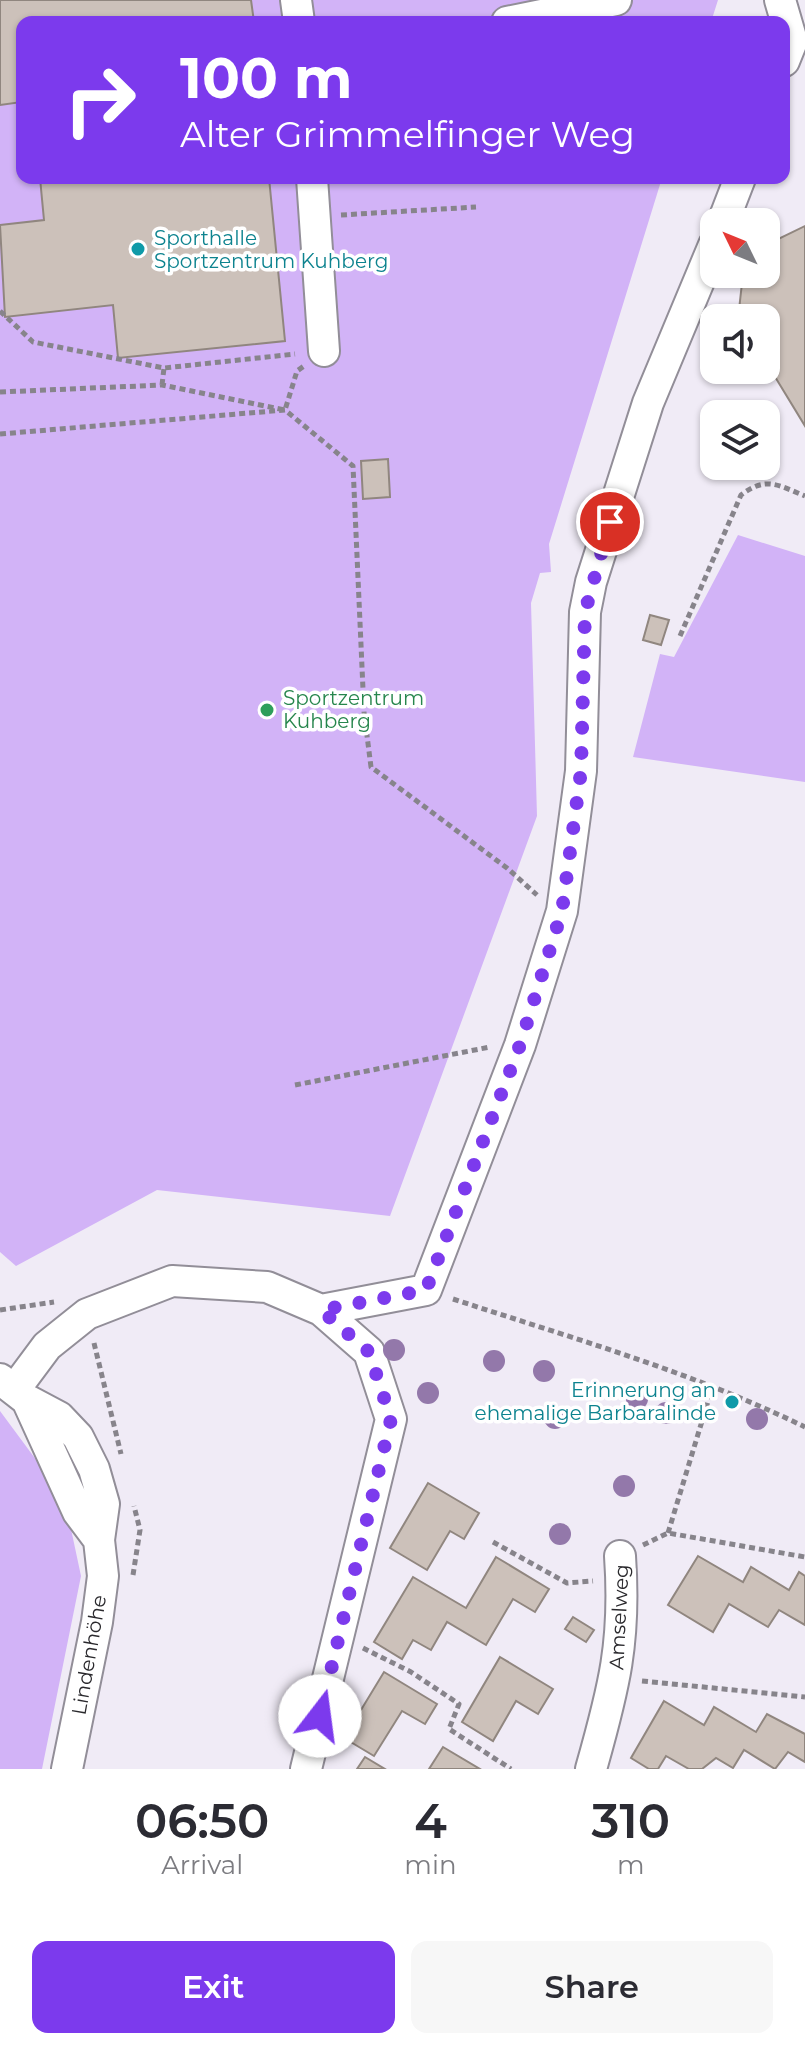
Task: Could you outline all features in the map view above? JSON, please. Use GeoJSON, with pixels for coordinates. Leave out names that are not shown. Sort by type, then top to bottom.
{"type":"FeatureCollection","features":[{"type":"Feature","properties":{"kind":"street"},"geometry":{"type":"LineString","coordinates":[[537,16],[616,0]]}},
{"type":"Feature","properties":{"kind":"street"},"geometry":{"type":"LineString","coordinates":[[312,184],[324,351]]}},
{"type":"Feature","properties":{"kind":"street"},"geometry":{"type":"LineString","coordinates":[[728,208],[738,184]]}},
{"type":"Feature","properties":{"kind":"street"},"geometry":{"type":"LineString","coordinates":[[321,1310],[426,1290],[520,1045],[562,911],[581,771],[588,597],[648,403],[700,279]]}},
{"type":"Feature","properties":{"kind":"street"},"geometry":{"type":"LineString","coordinates":[[14,1389],[47,1346],[87,1314],[172,1281],[267,1287],[321,1310],[369,1352],[391,1419],[306,1769]]}},
{"type":"Feature","properties":{"kind":"street","name":"Lindenhöhe"},"geometry":{"type":"LineString","coordinates":[[14,1389],[59,1417],[78,1437],[94,1469],[104,1504],[99,1540],[103,1576],[97,1622],[67,1769]]}},
{"type":"Feature","properties":{"kind":"street","name":"Amselweg"},"geometry":{"type":"LineString","coordinates":[[591,1769],[617,1676],[624,1611],[620,1556]]}},
{"type":"Feature","properties":{"kind":"path"},"geometry":{"type":"LineString","coordinates":[[315,216],[476,207]]}},
{"type":"Feature","properties":{"kind":"path"},"geometry":{"type":"LineString","coordinates":[[0,311],[33,342],[164,368],[324,351]]}},
{"type":"Feature","properties":{"kind":"path"},"geometry":{"type":"LineString","coordinates":[[285,410],[297,371],[324,351]]}},
{"type":"Feature","properties":{"kind":"path"},"geometry":{"type":"LineString","coordinates":[[162,385],[164,368]]}},
{"type":"Feature","properties":{"kind":"path"},"geometry":{"type":"LineString","coordinates":[[0,392],[162,385],[285,410],[353,466],[364,712],[371,767],[507,868],[536,895],[562,911]]}},
{"type":"Feature","properties":{"kind":"path"},"geometry":{"type":"LineString","coordinates":[[0,434],[285,410]]}},
{"type":"Feature","properties":{"kind":"path"},"geometry":{"type":"LineString","coordinates":[[680,636],[741,495],[756,483],[777,484],[805,496]]}},
{"type":"Feature","properties":{"kind":"path"},"geometry":{"type":"LineString","coordinates":[[295,1085],[490,1047],[520,1045]]}},
{"type":"Feature","properties":{"kind":"path"},"geometry":{"type":"LineString","coordinates":[[426,1290],[585,1340],[713,1385],[805,1427]]}},
{"type":"Feature","properties":{"kind":"path"},"geometry":{"type":"LineString","coordinates":[[713,1385],[668,1533],[805,1557]]}},
{"type":"Feature","properties":{"kind":"path","name":"Amselweg"},"geometry":{"type":"LineString","coordinates":[[620,1556],[668,1533]]}},
{"type":"Feature","properties":{"kind":"path"},"geometry":{"type":"LineString","coordinates":[[493,1542],[567,1583]]}},
{"type":"Feature","properties":{"kind":"path"},"geometry":{"type":"LineString","coordinates":[[380,1657],[459,1704],[449,1729],[511,1769]]}},
{"type":"Feature","properties":{"kind":"path","name":"Amselweg"},"geometry":{"type":"LineString","coordinates":[[654,1684],[805,1697]]}},
{"type":"Feature","properties":{"kind":"shaded area","name":"Sportzentrum Kuhberg"},"geometry":{"type":"Polygon","coordinates":[[[0,0],[718,0],[713,16],[16,16],[16,184],[660,184],[549,544],[551,572],[540,573],[531,603],[537,816],[390,1216],[157,1190],[16,1266],[0,1252],[0,0]]]}},
{"type":"Feature","properties":{"kind":"shaded area"},"geometry":{"type":"Polygon","coordinates":[[[738,535],[805,556],[805,782],[633,757],[660,654],[674,657],[738,535]]]}},
{"type":"Feature","properties":{"kind":"shaded area"},"geometry":{"type":"Polygon","coordinates":[[[0,1411],[54,1484],[71,1529],[81,1576],[42,1769],[0,1769],[0,1411]]]}},
{"type":"Feature","properties":{"kind":"building"},"geometry":{"type":"Polygon","coordinates":[[[0,0],[251,0],[253,16],[16,16],[16,103],[0,105],[0,0]]]}},
{"type":"Feature","properties":{"kind":"building","name":"Sporthalle Sportzentrum Kuhberg"},"geometry":{"type":"Polygon","coordinates":[[[41,184],[270,184],[285,341],[118,358],[113,305],[5,317],[0,225],[44,220],[41,184]]]}},
{"type":"Feature","properties":{"kind":"building"},"geometry":{"type":"Polygon","coordinates":[[[805,226],[805,426],[779,384],[780,304],[740,304],[741,288],[780,288],[780,238],[805,226]]]}},
{"type":"Feature","properties":{"kind":"building"},"geometry":{"type":"Polygon","coordinates":[[[388,459],[390,497],[363,499],[361,461],[388,459]]]}},
{"type":"Feature","properties":{"kind":"building"},"geometry":{"type":"Polygon","coordinates":[[[650,615],[669,620],[661,645],[643,640],[650,615]]]}},
{"type":"Feature","properties":{"kind":"building"},"geometry":{"type":"Polygon","coordinates":[[[428,1483],[479,1513],[464,1539],[450,1531],[427,1570],[390,1548],[428,1483]]]}},
{"type":"Feature","properties":{"kind":"building"},"geometry":{"type":"Polygon","coordinates":[[[698,1556],[743,1582],[751,1567],[789,1590],[799,1572],[805,1576],[805,1625],[779,1610],[768,1627],[729,1604],[713,1632],[668,1605],[698,1556]]]}},
{"type":"Feature","properties":{"kind":"building"},"geometry":{"type":"Polygon","coordinates":[[[496,1557],[549,1589],[535,1612],[513,1599],[486,1645],[447,1622],[431,1650],[413,1640],[402,1659],[374,1642],[413,1577],[466,1608],[496,1557]]]}},
{"type":"Feature","properties":{"kind":"building"},"geometry":{"type":"Polygon","coordinates":[[[573,1617],[594,1630],[586,1642],[565,1629],[573,1617]]]}},
{"type":"Feature","properties":{"kind":"building"},"geometry":{"type":"Polygon","coordinates":[[[500,1657],[553,1689],[538,1714],[516,1701],[493,1741],[462,1722],[500,1657]]]}},
{"type":"Feature","properties":{"kind":"building"},"geometry":{"type":"Polygon","coordinates":[[[384,1672],[437,1704],[425,1724],[402,1711],[374,1756],[344,1738],[384,1672]]]}},
{"type":"Feature","properties":{"kind":"building"},"geometry":{"type":"Polygon","coordinates":[[[664,1701],[704,1725],[714,1707],[756,1732],[767,1714],[805,1734],[805,1762],[788,1752],[775,1769],[744,1750],[733,1768],[716,1758],[702,1769],[689,1769],[666,1756],[658,1769],[649,1769],[631,1758],[664,1701]]]}},
{"type":"Feature","properties":{"kind":"building"},"geometry":{"type":"Polygon","coordinates":[[[443,1747],[480,1769],[429,1769],[443,1747]]]}},
{"type":"Feature","properties":{"kind":"building"},"geometry":{"type":"Polygon","coordinates":[[[365,1757],[385,1769],[357,1769],[365,1757]]]}},
{"type":"Feature","properties":{"kind":"place","name":"Sporthalle Sportzentrum Kuhberg"},"geometry":{"type":"Point","coordinates":[138,249]}},
{"type":"Feature","properties":{"kind":"place","name":"Sportzentrum Kuhberg"},"geometry":{"type":"Point","coordinates":[267,710]}},
{"type":"Feature","properties":{"kind":"place","name":"Erinnerung an ehemalige Barbaralinde"},"geometry":{"type":"Point","coordinates":[732,1402]}},
{"type":"Feature","properties":{"kind":"route"},"geometry":{"type":"LineString","coordinates":[[320,1716],[391,1419],[369,1352],[321,1310],[392,1294],[426,1290],[520,1045],[562,911],[581,771],[585,612],[610,522]]}}]}
